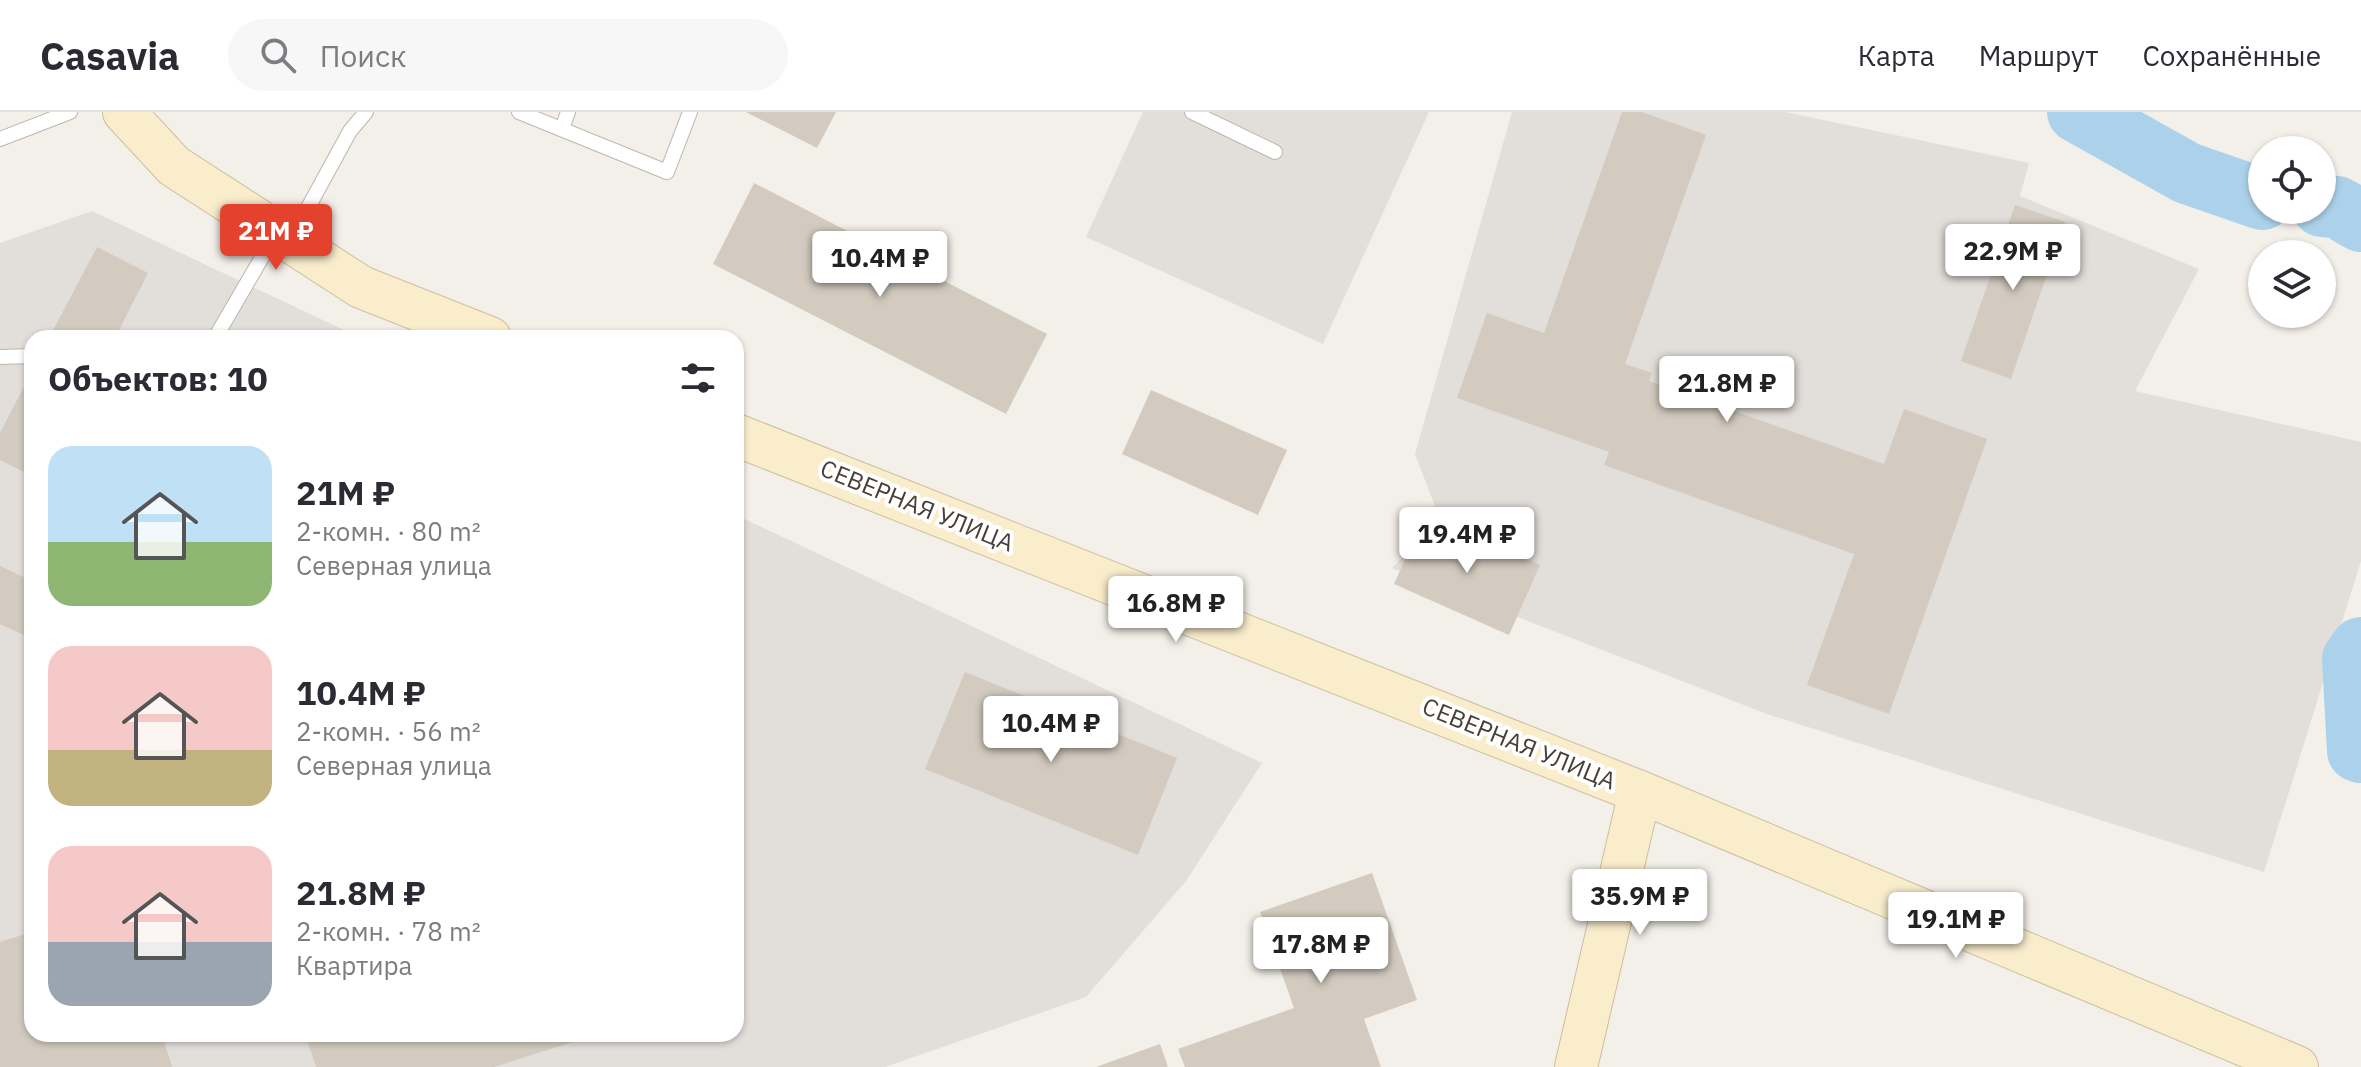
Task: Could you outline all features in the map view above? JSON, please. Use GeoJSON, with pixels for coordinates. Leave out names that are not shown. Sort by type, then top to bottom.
{"type":"FeatureCollection","features":[{"type":"Feature","properties":{"kind":"main road"},"geometry":{"type":"LineString","coordinates":[[124,112],[174,166],[361,287],[470,330]]}},
{"type":"Feature","properties":{"kind":"main road","name":"СЕВЕРНАЯ УЛИЦА"},"geometry":{"type":"LineString","coordinates":[[744,438],[1640,792],[2297,1067]]}},
{"type":"Feature","properties":{"kind":"main road"},"geometry":{"type":"LineString","coordinates":[[1576,1067],[1640,792]]}},
{"type":"Feature","properties":{"kind":"lane"},"geometry":{"type":"LineString","coordinates":[[0,139],[70,112]]}},
{"type":"Feature","properties":{"kind":"lane"},"geometry":{"type":"LineString","coordinates":[[220,330],[350,131],[366,112]]}},
{"type":"Feature","properties":{"kind":"lane"},"geometry":{"type":"LineString","coordinates":[[519,112],[667,172],[690,112]]}},
{"type":"Feature","properties":{"kind":"lane"},"geometry":{"type":"LineString","coordinates":[[562,129],[568,112]]}},
{"type":"Feature","properties":{"kind":"lane"},"geometry":{"type":"LineString","coordinates":[[1192,112],[1275,152]]}},
{"type":"Feature","properties":{"kind":"lane"},"geometry":{"type":"LineString","coordinates":[[0,357],[24,356]]}},
{"type":"Feature","properties":{"kind":"shaded area"},"geometry":{"type":"Polygon","coordinates":[[[1143,112],[1429,112],[1323,344],[1086,237],[1143,112]]]}},
{"type":"Feature","properties":{"kind":"shaded area"},"geometry":{"type":"Polygon","coordinates":[[[1512,112],[1785,112],[2029,163],[2020,196],[2199,269],[2135,391],[2361,442],[2361,561],[2264,872],[1767,714],[1392,568],[1440,519],[1415,454],[1512,112]]]}},
{"type":"Feature","properties":{"kind":"shaded area"},"geometry":{"type":"Polygon","coordinates":[[[92,211],[344,330],[24,330],[24,1042],[744,1042],[744,519],[1262,763],[1186,881],[1086,997],[885,1067],[0,1067],[0,243],[92,211]]]}},
{"type":"Feature","properties":{"kind":"building"},"geometry":{"type":"Polygon","coordinates":[[[746,112],[836,112],[817,148],[746,112]]]}},
{"type":"Feature","properties":{"kind":"building"},"geometry":{"type":"Polygon","coordinates":[[[1622,112],[1642,112],[1706,135],[1625,364],[1652,373],[1649,381],[1884,464],[1904,409],[1987,439],[1889,714],[1807,685],[1854,554],[1604,465],[1609,452],[1457,398],[1487,313],[1544,333],[1622,112]]]}},
{"type":"Feature","properties":{"kind":"building"},"geometry":{"type":"Polygon","coordinates":[[[754,183],[1047,334],[1006,414],[713,264],[754,183]]]}},
{"type":"Feature","properties":{"kind":"building"},"geometry":{"type":"Polygon","coordinates":[[[2015,205],[2065,222],[2011,379],[1961,361],[2015,205]]]}},
{"type":"Feature","properties":{"kind":"building"},"geometry":{"type":"Polygon","coordinates":[[[97,247],[148,273],[119,330],[53,330],[97,247]]]}},
{"type":"Feature","properties":{"kind":"building"},"geometry":{"type":"Polygon","coordinates":[[[24,386],[24,472],[0,460],[0,433],[24,386]]]}},
{"type":"Feature","properties":{"kind":"building"},"geometry":{"type":"Polygon","coordinates":[[[1151,390],[1287,450],[1258,515],[1122,454],[1151,390]]]}},
{"type":"Feature","properties":{"kind":"building"},"geometry":{"type":"Polygon","coordinates":[[[1425,515],[1540,565],[1509,635],[1394,584],[1425,515]]]}},
{"type":"Feature","properties":{"kind":"building"},"geometry":{"type":"Polygon","coordinates":[[[0,566],[24,577],[24,635],[0,624],[0,566]]]}},
{"type":"Feature","properties":{"kind":"building"},"geometry":{"type":"Polygon","coordinates":[[[965,672],[1177,758],[1138,855],[925,769],[965,672]]]}},
{"type":"Feature","properties":{"kind":"building"},"geometry":{"type":"Polygon","coordinates":[[[1372,873],[1417,1000],[1364,1019],[1381,1067],[1185,1067],[1178,1049],[1294,1008],[1260,912],[1372,873]]]}},
{"type":"Feature","properties":{"kind":"building"},"geometry":{"type":"Polygon","coordinates":[[[24,934],[24,1042],[164,1042],[172,1067],[0,1067],[0,942],[24,934]]]}},
{"type":"Feature","properties":{"kind":"building"},"geometry":{"type":"Polygon","coordinates":[[[308,1042],[573,1042],[494,1067],[316,1067],[308,1042]]]}},
{"type":"Feature","properties":{"kind":"building"},"geometry":{"type":"Polygon","coordinates":[[[1160,1044],[1168,1067],[1096,1067],[1160,1044]]]}},
{"type":"Feature","properties":{"kind":"waterway"},"geometry":{"type":"LineString","coordinates":[[2078,112],[2187,173],[2248,194]]}},
{"type":"Feature","properties":{"kind":"waterway"},"geometry":{"type":"LineString","coordinates":[[2336,207],[2361,221]]}},
{"type":"Feature","properties":{"kind":"waterway"},"geometry":{"type":"LineString","coordinates":[[2361,648],[2353,659],[2358,751],[2361,752]]}}]}
